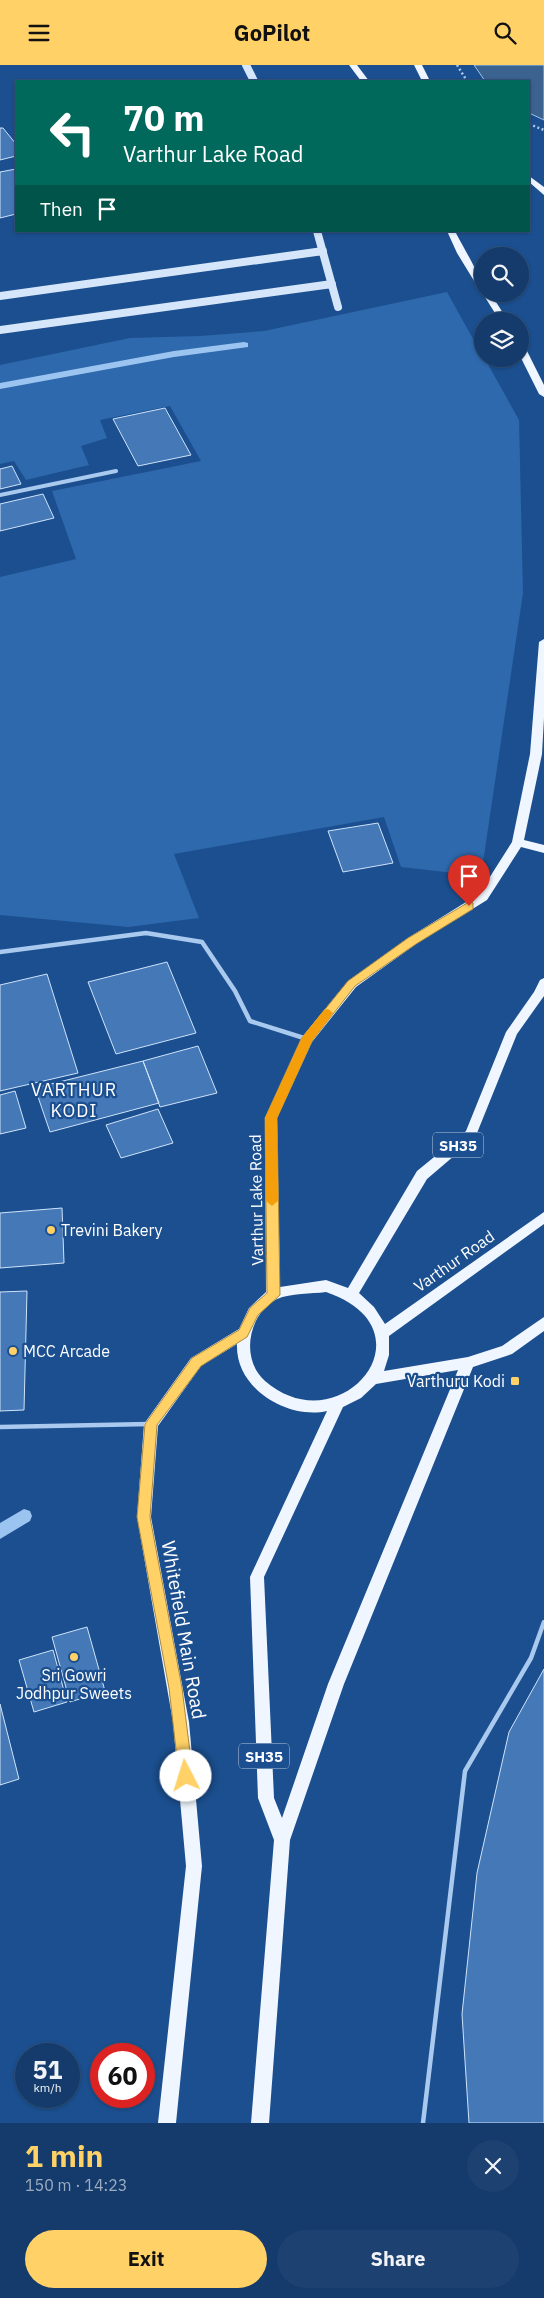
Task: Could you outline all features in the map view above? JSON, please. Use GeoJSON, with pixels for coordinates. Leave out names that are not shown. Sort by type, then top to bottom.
{"type":"FeatureCollection","features":[{"type":"Feature","properties":{"kind":"main road"},"geometry":{"type":"LineString","coordinates":[[353,65],[364,80]]}},
{"type":"Feature","properties":{"kind":"main road"},"geometry":{"type":"LineString","coordinates":[[418,65],[426,80]]}},
{"type":"Feature","properties":{"kind":"main road"},"geometry":{"type":"LineString","coordinates":[[530,178],[544,192]]}},
{"type":"Feature","properties":{"kind":"main road"},"geometry":{"type":"LineString","coordinates":[[451,232],[461,253],[474,274]]}},
{"type":"Feature","properties":{"kind":"main road"},"geometry":{"type":"LineString","coordinates":[[529,365],[544,394]]}},
{"type":"Feature","properties":{"kind":"main road","name":"Varthur Lake Road"},"geometry":{"type":"LineString","coordinates":[[274,1295],[271,1118],[307,1039],[352,983],[412,941],[483,897],[518,842],[536,754],[544,642]]}},
{"type":"Feature","properties":{"kind":"main road"},"geometry":{"type":"LineString","coordinates":[[518,842],[544,849]]}},
{"type":"Feature","properties":{"kind":"main road","name":"SH35"},"geometry":{"type":"LineString","coordinates":[[351,1295],[422,1175],[471,1134],[512,1032],[542,993]]}},
{"type":"Feature","properties":{"kind":"main road","name":"Varthur Road"},"geometry":{"type":"LineString","coordinates":[[382,1333],[446,1287],[471,1272],[544,1217]]}},
{"type":"Feature","properties":{"kind":"main road"},"geometry":{"type":"LineString","coordinates":[[326,1286],[351,1295],[371,1311],[382,1333],[383,1356],[374,1378],[359,1393],[338,1403],[313,1407],[288,1403],[266,1391],[251,1375],[248,1368],[243,1354],[243,1333],[254,1311],[274,1295],[326,1286]]}},
{"type":"Feature","properties":{"kind":"main road"},"geometry":{"type":"LineString","coordinates":[[374,1378],[468,1363],[507,1350],[544,1323]]}},
{"type":"Feature","properties":{"kind":"main road"},"geometry":{"type":"LineString","coordinates":[[151,1424],[196,1362],[243,1333]]}},
{"type":"Feature","properties":{"kind":"main road"},"geometry":{"type":"LineString","coordinates":[[282,1839],[336,1683],[468,1363]]}},
{"type":"Feature","properties":{"kind":"main road","name":"SH35"},"geometry":{"type":"LineString","coordinates":[[260,2123],[282,1839],[266,1798],[257,1577],[338,1403]]}},
{"type":"Feature","properties":{"kind":"main road","name":"Whitefield Main Road"},"geometry":{"type":"LineString","coordinates":[[151,1424],[144,1517],[181,1722],[194,1866],[167,2123]]}},
{"type":"Feature","properties":{"kind":"street"},"geometry":{"type":"LineString","coordinates":[[246,65],[254,80]]}},
{"type":"Feature","properties":{"kind":"street"},"geometry":{"type":"LineString","coordinates":[[317,232],[338,307]]}},
{"type":"Feature","properties":{"kind":"street"},"geometry":{"type":"LineString","coordinates":[[0,296],[324,251]]}},
{"type":"Feature","properties":{"kind":"street"},"geometry":{"type":"LineString","coordinates":[[0,330],[332,284]]}},
{"type":"Feature","properties":{"kind":"street"},"geometry":{"type":"LineString","coordinates":[[0,495],[116,471]]}},
{"type":"Feature","properties":{"kind":"street"},"geometry":{"type":"LineString","coordinates":[[0,952],[146,933],[202,942],[234,991],[250,1021],[307,1039]]}},
{"type":"Feature","properties":{"kind":"lane"},"geometry":{"type":"LineString","coordinates":[[0,1427],[151,1424]]}},
{"type":"Feature","properties":{"kind":"lane"},"geometry":{"type":"LineString","coordinates":[[423,2123],[465,1771],[531,1657],[544,1623]]}},
{"type":"Feature","properties":{"kind":"path"},"geometry":{"type":"LineString","coordinates":[[457,65],[466,80]]}},
{"type":"Feature","properties":{"kind":"path"},"geometry":{"type":"LineString","coordinates":[[530,124],[544,130]]}},
{"type":"Feature","properties":{"kind":"shaded area"},"geometry":{"type":"Polygon","coordinates":[[[474,65],[544,65],[544,120],[530,113],[530,80],[484,80],[474,65]]]}},
{"type":"Feature","properties":{"kind":"shaded area"},"geometry":{"type":"Polygon","coordinates":[[[447,292],[474,341],[474,367],[489,367],[519,420],[523,593],[481,876],[401,867],[384,817],[174,854],[199,918],[128,927],[0,915],[0,577],[76,559],[52,491],[201,461],[170,406],[100,420],[107,438],[81,446],[89,465],[26,480],[14,461],[0,464],[0,365],[130,338],[200,336],[264,331],[447,292]]]}},
{"type":"Feature","properties":{"kind":"building"},"geometry":{"type":"Polygon","coordinates":[[[0,128],[3,128],[15,143],[15,156],[0,160],[0,128]]]}},
{"type":"Feature","properties":{"kind":"building"},"geometry":{"type":"Polygon","coordinates":[[[15,169],[15,214],[0,218],[0,172],[15,169]]]}},
{"type":"Feature","properties":{"kind":"building"},"geometry":{"type":"Polygon","coordinates":[[[165,408],[191,455],[138,466],[113,419],[165,408]]]}},
{"type":"Feature","properties":{"kind":"building"},"geometry":{"type":"Polygon","coordinates":[[[12,466],[21,484],[0,489],[0,469],[12,466]]]}},
{"type":"Feature","properties":{"kind":"building"},"geometry":{"type":"Polygon","coordinates":[[[43,494],[54,518],[0,531],[0,504],[43,494]]]}},
{"type":"Feature","properties":{"kind":"building"},"geometry":{"type":"Polygon","coordinates":[[[378,823],[393,863],[343,872],[328,831],[378,823]]]}},
{"type":"Feature","properties":{"kind":"building"},"geometry":{"type":"Polygon","coordinates":[[[167,962],[196,1033],[116,1054],[88,982],[167,962]]]}},
{"type":"Feature","properties":{"kind":"building"},"geometry":{"type":"Polygon","coordinates":[[[47,974],[78,1073],[0,1091],[0,985],[47,974]]]}},
{"type":"Feature","properties":{"kind":"building"},"geometry":{"type":"Polygon","coordinates":[[[198,1046],[217,1093],[160,1107],[143,1061],[198,1046]]]}},
{"type":"Feature","properties":{"kind":"building"},"geometry":{"type":"Polygon","coordinates":[[[143,1061],[159,1103],[50,1132],[35,1088],[143,1061]]]}},
{"type":"Feature","properties":{"kind":"building"},"geometry":{"type":"Polygon","coordinates":[[[15,1091],[26,1128],[0,1134],[0,1095],[15,1091]]]}},
{"type":"Feature","properties":{"kind":"building"},"geometry":{"type":"Polygon","coordinates":[[[158,1109],[173,1143],[121,1158],[106,1125],[158,1109]]]}},
{"type":"Feature","properties":{"kind":"building"},"geometry":{"type":"Polygon","coordinates":[[[62,1208],[64,1263],[0,1268],[0,1213],[62,1208]]]}},
{"type":"Feature","properties":{"kind":"building","name":"MCC Arcade"},"geometry":{"type":"Polygon","coordinates":[[[27,1291],[24,1410],[0,1411],[0,1292],[27,1291]]]}},
{"type":"Feature","properties":{"kind":"building"},"geometry":{"type":"Polygon","coordinates":[[[87,1627],[105,1691],[70,1702],[52,1637],[87,1627]]]}},
{"type":"Feature","properties":{"kind":"building"},"geometry":{"type":"Polygon","coordinates":[[[53,1650],[67,1702],[34,1712],[19,1660],[53,1650]]]}},
{"type":"Feature","properties":{"kind":"building"},"geometry":{"type":"Polygon","coordinates":[[[544,1669],[544,2123],[469,2123],[462,2014],[477,1873],[509,1732],[544,1669]]]}},
{"type":"Feature","properties":{"kind":"building"},"geometry":{"type":"Polygon","coordinates":[[[0,1704],[19,1779],[0,1785],[0,1704]]]}},
{"type":"Feature","properties":{"kind":"waterway"},"geometry":{"type":"LineString","coordinates":[[0,386],[174,354],[244,345]]}},
{"type":"Feature","properties":{"kind":"waterway"},"geometry":{"type":"LineString","coordinates":[[0,1532],[24,1516]]}},
{"type":"Feature","properties":{"kind":"slow traffic"},"geometry":{"type":"LineString","coordinates":[[272,1201],[271,1118],[307,1039],[328,1013]]}},
{"type":"Feature","properties":{"kind":"place","name":"Trevini Bakery"},"geometry":{"type":"Point","coordinates":[51,1230]}},
{"type":"Feature","properties":{"kind":"place","name":"MCC Arcade"},"geometry":{"type":"Point","coordinates":[13,1351]}},
{"type":"Feature","properties":{"kind":"place","name":"Varthuru Kodi"},"geometry":{"type":"Point","coordinates":[515,1381]}},
{"type":"Feature","properties":{"kind":"place","name":"Sri Gowri Jodhpur Sweets"},"geometry":{"type":"Point","coordinates":[74,1657]}},
{"type":"Feature","properties":{"kind":"district","name":"VARTHUR KODI"},"geometry":{"type":"Point","coordinates":[74,1100]}},
{"type":"Feature","properties":{"kind":"route"},"geometry":{"type":"LineString","coordinates":[[186,1776],[176,1688],[144,1517],[151,1424],[196,1362],[243,1333],[254,1311],[274,1295],[271,1118],[307,1039],[352,983],[412,941],[469,906]]}}]}
